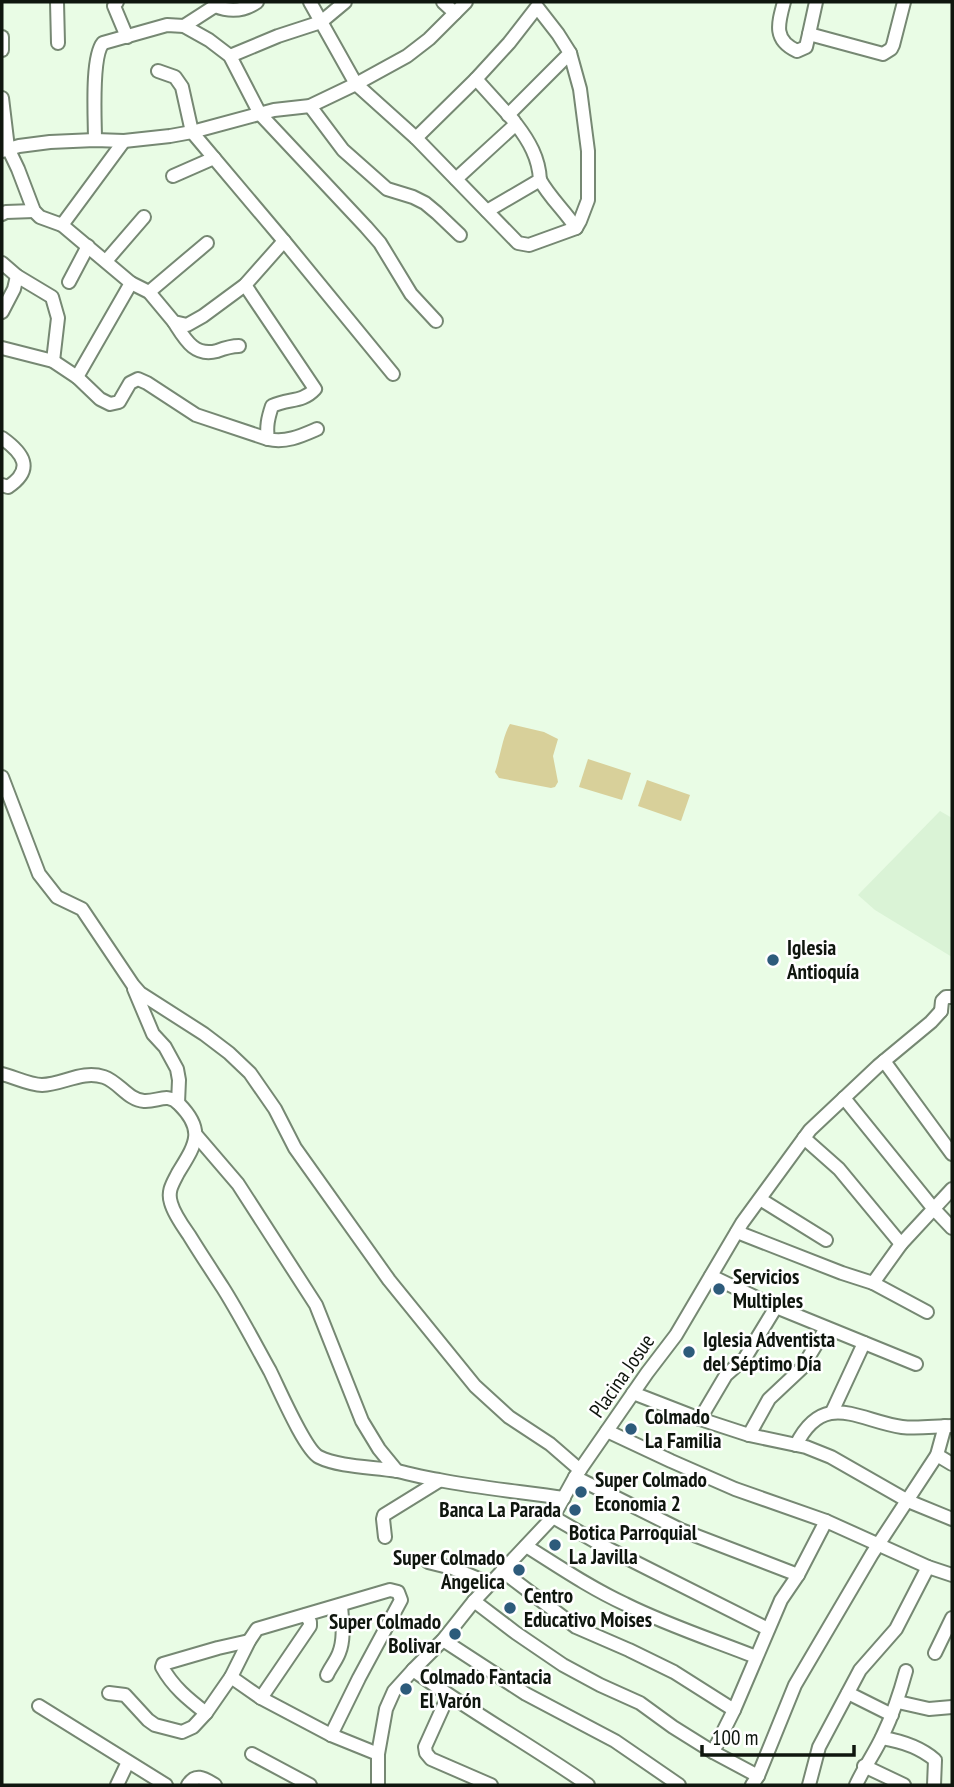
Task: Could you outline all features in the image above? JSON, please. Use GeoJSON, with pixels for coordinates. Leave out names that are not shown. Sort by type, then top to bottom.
{"type":"FeatureCollection","features":[{"type":"Feature","properties":{"kind":"street"},"geometry":{"type":"LineString","coordinates":[[57,2],[58,43]]}},
{"type":"Feature","properties":{"kind":"street"},"geometry":{"type":"LineString","coordinates":[[184,26],[214,4],[223,9],[239,10],[257,2]]}},
{"type":"Feature","properties":{"kind":"street"},"geometry":{"type":"LineString","coordinates":[[310,2],[356,84],[416,138],[518,243],[529,245],[576,228],[580,221],[588,200],[588,151],[580,89],[570,53],[539,5],[476,79],[416,138]]}},
{"type":"Feature","properties":{"kind":"street"},"geometry":{"type":"LineString","coordinates":[[230,57],[278,36],[321,22],[345,2]]}},
{"type":"Feature","properties":{"kind":"street"},"geometry":{"type":"LineString","coordinates":[[443,2],[455,13]]}},
{"type":"Feature","properties":{"kind":"street"},"geometry":{"type":"LineString","coordinates":[[5,149],[50,142],[124,141],[192,132],[274,110],[310,106],[408,56],[466,2]]}},
{"type":"Feature","properties":{"kind":"street"},"geometry":{"type":"LineString","coordinates":[[783,2],[778,27],[780,35],[788,47],[797,51],[806,47],[816,2]]}},
{"type":"Feature","properties":{"kind":"street"},"geometry":{"type":"LineString","coordinates":[[809,34],[886,53],[893,45],[904,2]]}},
{"type":"Feature","properties":{"kind":"street"},"geometry":{"type":"LineString","coordinates":[[114,3],[127,37]]}},
{"type":"Feature","properties":{"kind":"street"},"geometry":{"type":"LineString","coordinates":[[95,140],[95,87],[100,47],[103,43],[167,25],[184,26],[200,34],[230,57],[260,114],[380,243],[411,294],[436,321]]}},
{"type":"Feature","properties":{"kind":"street"},"geometry":{"type":"LineString","coordinates":[[2,37],[2,50]]}},
{"type":"Feature","properties":{"kind":"street"},"geometry":{"type":"LineString","coordinates":[[456,179],[570,53]]}},
{"type":"Feature","properties":{"kind":"street"},"geometry":{"type":"LineString","coordinates":[[158,71],[175,77],[182,87],[192,132],[393,374]]}},
{"type":"Feature","properties":{"kind":"street"},"geometry":{"type":"LineString","coordinates":[[476,79],[529,140],[537,160],[540,180],[547,193],[576,228]]}},
{"type":"Feature","properties":{"kind":"street"},"geometry":{"type":"LineString","coordinates":[[2,98],[5,149],[18,169],[34,211],[40,217],[62,225],[131,282],[149,292],[190,345],[200,351],[214,352],[229,346],[239,346]]}},
{"type":"Feature","properties":{"kind":"street"},"geometry":{"type":"LineString","coordinates":[[310,106],[343,150],[387,189],[425,203],[460,235]]}},
{"type":"Feature","properties":{"kind":"street"},"geometry":{"type":"LineString","coordinates":[[62,225],[124,141]]}},
{"type":"Feature","properties":{"kind":"street"},"geometry":{"type":"LineString","coordinates":[[173,176],[214,158]]}},
{"type":"Feature","properties":{"kind":"street"},"geometry":{"type":"LineString","coordinates":[[487,211],[540,180]]}},
{"type":"Feature","properties":{"kind":"street"},"geometry":{"type":"LineString","coordinates":[[2,215],[6,212],[34,211]]}},
{"type":"Feature","properties":{"kind":"street"},"geometry":{"type":"LineString","coordinates":[[106,261],[144,217]]}},
{"type":"Feature","properties":{"kind":"street"},"geometry":{"type":"LineString","coordinates":[[174,322],[187,325],[203,316],[244,285],[284,241]]}},
{"type":"Feature","properties":{"kind":"street"},"geometry":{"type":"LineString","coordinates":[[149,292],[207,243]]}},
{"type":"Feature","properties":{"kind":"street"},"geometry":{"type":"LineString","coordinates":[[69,282],[88,246]]}},
{"type":"Feature","properties":{"kind":"street"},"geometry":{"type":"LineString","coordinates":[[2,263],[17,276],[48,293],[55,301],[58,318],[53,361]]}},
{"type":"Feature","properties":{"kind":"street"},"geometry":{"type":"LineString","coordinates":[[2,312],[14,289],[17,276]]}},
{"type":"Feature","properties":{"kind":"street"},"geometry":{"type":"LineString","coordinates":[[77,377],[131,282]]}},
{"type":"Feature","properties":{"kind":"street"},"geometry":{"type":"LineString","coordinates":[[244,285],[315,389],[308,397],[282,401],[272,406],[268,417],[268,439]]}},
{"type":"Feature","properties":{"kind":"street"},"geometry":{"type":"LineString","coordinates":[[2,348],[53,361],[110,404],[119,402],[130,383],[138,379],[197,415],[268,439],[289,439],[317,429]]}},
{"type":"Feature","properties":{"kind":"street"},"geometry":{"type":"LineString","coordinates":[[2,438],[15,447],[23,458],[23,470],[17,481],[8,487],[2,485]]}},
{"type":"Feature","properties":{"kind":"street"},"geometry":{"type":"LineString","coordinates":[[2,777],[38,874],[57,897],[82,909],[133,985],[153,1034],[165,1047],[177,1069],[178,1102]]}},
{"type":"Feature","properties":{"kind":"street"},"geometry":{"type":"LineString","coordinates":[[133,985],[149,999],[204,1034],[250,1073],[275,1109],[295,1148],[382,1269],[475,1386],[509,1417],[550,1444],[578,1474],[681,1530],[798,1575]]}},
{"type":"Feature","properties":{"kind":"street","name":"Placina Josue"},"geometry":{"type":"LineString","coordinates":[[381,1784],[378,1754],[386,1709],[394,1691],[553,1517],[578,1474],[633,1392],[676,1335],[737,1232],[810,1130],[931,1021],[947,1014],[942,1001],[952,997]]}},
{"type":"Feature","properties":{"kind":"street"},"geometry":{"type":"LineString","coordinates":[[884,1061],[952,1154]]}},
{"type":"Feature","properties":{"kind":"street"},"geometry":{"type":"LineString","coordinates":[[2,1074],[39,1085],[56,1083],[75,1076],[102,1076],[138,1100],[149,1101],[164,1097],[178,1102],[192,1121],[196,1135],[238,1184],[316,1305],[362,1421],[379,1449],[397,1471]]}},
{"type":"Feature","properties":{"kind":"street"},"geometry":{"type":"LineString","coordinates":[[844,1098],[952,1228]]}},
{"type":"Feature","properties":{"kind":"street"},"geometry":{"type":"LineString","coordinates":[[196,1135],[194,1145],[171,1185],[171,1203],[179,1220],[229,1297],[313,1453],[331,1461],[564,1498]]}},
{"type":"Feature","properties":{"kind":"street"},"geometry":{"type":"LineString","coordinates":[[804,1138],[839,1169],[901,1244]]}},
{"type":"Feature","properties":{"kind":"street"},"geometry":{"type":"LineString","coordinates":[[873,1283],[901,1244],[952,1189]]}},
{"type":"Feature","properties":{"kind":"street"},"geometry":{"type":"LineString","coordinates":[[760,1199],[826,1240]]}},
{"type":"Feature","properties":{"kind":"street"},"geometry":{"type":"LineString","coordinates":[[737,1232],[873,1283],[927,1312]]}},
{"type":"Feature","properties":{"kind":"street"},"geometry":{"type":"LineString","coordinates":[[710,1276],[776,1307],[916,1364]]}},
{"type":"Feature","properties":{"kind":"street"},"geometry":{"type":"LineString","coordinates":[[701,1419],[726,1375],[745,1358],[776,1307]]}},
{"type":"Feature","properties":{"kind":"street"},"geometry":{"type":"LineString","coordinates":[[749,1435],[769,1399],[802,1368],[826,1328]]}},
{"type":"Feature","properties":{"kind":"street"},"geometry":{"type":"LineString","coordinates":[[832,1412],[864,1343]]}},
{"type":"Feature","properties":{"kind":"street"},"geometry":{"type":"LineString","coordinates":[[633,1392],[749,1435],[796,1445],[831,1457],[908,1501],[952,1519]]}},
{"type":"Feature","properties":{"kind":"street"},"geometry":{"type":"LineString","coordinates":[[474,1601],[563,1665],[640,1703],[755,1780],[795,1685],[851,1588],[937,1455],[949,1426],[902,1427],[855,1413],[832,1412],[817,1419],[803,1432],[796,1445]]}},
{"type":"Feature","properties":{"kind":"street"},"geometry":{"type":"LineString","coordinates":[[607,1431],[736,1489],[826,1521],[928,1567],[952,1575]]}},
{"type":"Feature","properties":{"kind":"street"},"geometry":{"type":"LineString","coordinates":[[937,1455],[952,1464]]}},
{"type":"Feature","properties":{"kind":"street"},"geometry":{"type":"LineString","coordinates":[[385,1537],[384,1515],[439,1480]]}},
{"type":"Feature","properties":{"kind":"street"},"geometry":{"type":"LineString","coordinates":[[553,1517],[617,1553],[768,1629]]}},
{"type":"Feature","properties":{"kind":"street"},"geometry":{"type":"LineString","coordinates":[[713,1752],[734,1710],[780,1600],[798,1575],[826,1521]]}},
{"type":"Feature","properties":{"kind":"street"},"geometry":{"type":"LineString","coordinates":[[526,1546],[623,1604],[756,1657]]}},
{"type":"Feature","properties":{"kind":"street"},"geometry":{"type":"LineString","coordinates":[[428,1562],[452,1568],[491,1584]]}},
{"type":"Feature","properties":{"kind":"street"},"geometry":{"type":"LineString","coordinates":[[809,1785],[819,1747],[860,1670],[896,1629],[928,1567]]}},
{"type":"Feature","properties":{"kind":"street"},"geometry":{"type":"LineString","coordinates":[[502,1571],[576,1627],[674,1672],[734,1710]]}},
{"type":"Feature","properties":{"kind":"street"},"geometry":{"type":"LineString","coordinates":[[109,1693],[125,1695],[155,1725],[182,1732],[193,1727],[206,1713],[231,1677],[257,1629],[390,1590],[398,1592],[401,1600],[331,1735]]}},
{"type":"Feature","properties":{"kind":"street"},"geometry":{"type":"LineString","coordinates":[[327,1675],[339,1653],[343,1634],[341,1605]]}},
{"type":"Feature","properties":{"kind":"street"},"geometry":{"type":"LineString","coordinates":[[261,1698],[310,1626],[306,1615]]}},
{"type":"Feature","properties":{"kind":"street"},"geometry":{"type":"LineString","coordinates":[[935,1653],[952,1618]]}},
{"type":"Feature","properties":{"kind":"street"},"geometry":{"type":"LineString","coordinates":[[443,1640],[526,1694],[615,1741],[678,1785]]}},
{"type":"Feature","properties":{"kind":"street"},"geometry":{"type":"LineString","coordinates":[[206,1713],[176,1687],[162,1667],[163,1664],[249,1641]]}},
{"type":"Feature","properties":{"kind":"street"},"geometry":{"type":"LineString","coordinates":[[413,1670],[448,1696],[589,1785]]}},
{"type":"Feature","properties":{"kind":"street"},"geometry":{"type":"LineString","coordinates":[[856,1785],[864,1766],[882,1738],[895,1708],[906,1671]]}},
{"type":"Feature","properties":{"kind":"street"},"geometry":{"type":"LineString","coordinates":[[231,1677],[261,1698],[331,1735],[378,1754]]}},
{"type":"Feature","properties":{"kind":"street"},"geometry":{"type":"LineString","coordinates":[[848,1693],[895,1708],[929,1710],[952,1707]]}},
{"type":"Feature","properties":{"kind":"street"},"geometry":{"type":"LineString","coordinates":[[448,1696],[425,1746],[426,1754],[431,1759],[491,1785]]}},
{"type":"Feature","properties":{"kind":"street"},"geometry":{"type":"LineString","coordinates":[[39,1706],[166,1785]]}},
{"type":"Feature","properties":{"kind":"street"},"geometry":{"type":"LineString","coordinates":[[882,1738],[916,1748],[935,1760],[934,1785]]}},
{"type":"Feature","properties":{"kind":"street"},"geometry":{"type":"LineString","coordinates":[[252,1754],[310,1785]]}},
{"type":"Feature","properties":{"kind":"street"},"geometry":{"type":"LineString","coordinates":[[117,1785],[128,1762]]}},
{"type":"Feature","properties":{"kind":"street"},"geometry":{"type":"LineString","coordinates":[[864,1766],[904,1785]]}},
{"type":"Feature","properties":{"kind":"street"},"geometry":{"type":"LineString","coordinates":[[188,1785],[196,1777],[215,1785]]}},
{"type":"Feature","properties":{"kind":"shaded area"},"geometry":{"type":"Polygon","coordinates":[[[510,724],[544,732],[558,739],[553,756],[558,782],[555,787],[499,778],[495,772],[510,724]]]}},
{"type":"Feature","properties":{"kind":"shaded area"},"geometry":{"type":"Polygon","coordinates":[[[588,759],[631,773],[622,800],[579,787],[588,759]]]}},
{"type":"Feature","properties":{"kind":"shaded area"},"geometry":{"type":"Polygon","coordinates":[[[647,780],[690,795],[681,821],[638,806],[647,780]]]}},
{"type":"Feature","properties":{"kind":"shaded area"},"geometry":{"type":"Polygon","coordinates":[[[940,811],[952,818],[952,957],[875,910],[858,895],[940,811]]]}},
{"type":"Feature","properties":{"kind":"place","name":"Iglesia Antioquía"},"geometry":{"type":"Point","coordinates":[773,960]}},
{"type":"Feature","properties":{"kind":"place","name":"Servicios Multiples"},"geometry":{"type":"Point","coordinates":[719,1289]}},
{"type":"Feature","properties":{"kind":"place","name":"Iglesia Adventista del Séptimo Día"},"geometry":{"type":"Point","coordinates":[689,1352]}},
{"type":"Feature","properties":{"kind":"place","name":"Colmado La Familia"},"geometry":{"type":"Point","coordinates":[631,1429]}},
{"type":"Feature","properties":{"kind":"place","name":"Super Colmado Economia 2"},"geometry":{"type":"Point","coordinates":[581,1492]}},
{"type":"Feature","properties":{"kind":"place","name":"Banca La Parada"},"geometry":{"type":"Point","coordinates":[575,1510]}},
{"type":"Feature","properties":{"kind":"place","name":"Botica Parroquial La Javilla"},"geometry":{"type":"Point","coordinates":[555,1545]}},
{"type":"Feature","properties":{"kind":"place","name":"Super Colmado Angelica"},"geometry":{"type":"Point","coordinates":[519,1570]}},
{"type":"Feature","properties":{"kind":"place","name":"Centro Educativo Moises"},"geometry":{"type":"Point","coordinates":[510,1608]}},
{"type":"Feature","properties":{"kind":"place","name":"Super Colmado Bolivar"},"geometry":{"type":"Point","coordinates":[455,1634]}},
{"type":"Feature","properties":{"kind":"place","name":"Colmado Fantacia El Varón"},"geometry":{"type":"Point","coordinates":[406,1689]}}]}
